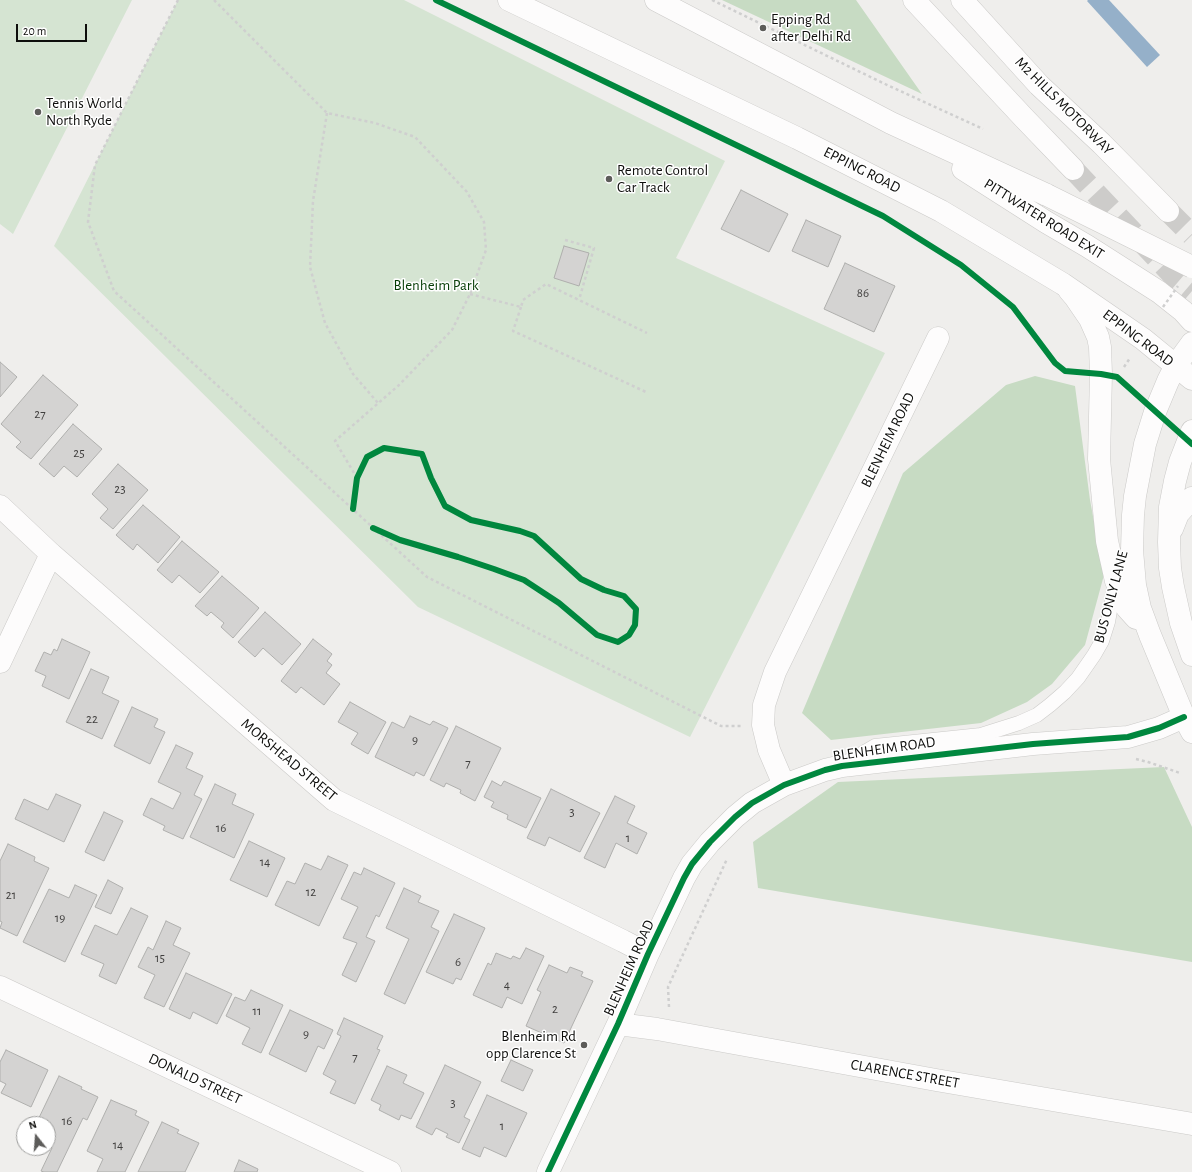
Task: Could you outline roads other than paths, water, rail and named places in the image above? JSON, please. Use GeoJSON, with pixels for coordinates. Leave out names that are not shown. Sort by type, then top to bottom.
{"type":"FeatureCollection","features":[{"type":"Feature","properties":{"kind":"main road","name":"EPPING ROAD"},"geometry":{"type":"LineString","coordinates":[[509,0],[798,138],[941,211],[1063,284],[1143,339],[1184,372]]}},
{"type":"Feature","properties":{"kind":"main road"},"geometry":{"type":"LineString","coordinates":[[656,0],[892,123],[1047,195],[1192,267]]}},
{"type":"Feature","properties":{"kind":"main road"},"geometry":{"type":"LineString","coordinates":[[914,0],[1073,169]]}},
{"type":"Feature","properties":{"kind":"main road","name":"M2 HILLS MOTORWAY"},"geometry":{"type":"LineString","coordinates":[[962,0],[1039,85],[1102,144],[1168,211]]}},
{"type":"Feature","properties":{"kind":"main road","name":"PITTWATER ROAD EXIT"},"geometry":{"type":"LineString","coordinates":[[892,123],[1046,222],[1169,298],[1192,321]]}},
{"type":"Feature","properties":{"kind":"main road"},"geometry":{"type":"LineString","coordinates":[[1063,284],[1075,297],[1090,319],[1098,337],[1101,374],[1099,459],[1107,541],[1116,580],[1127,608],[1150,636]]}},
{"type":"Feature","properties":{"kind":"main road","name":"BLENHEIM ROAD"},"geometry":{"type":"LineString","coordinates":[[784,785],[768,750],[763,725],[764,705],[775,672],[938,338]]}},
{"type":"Feature","properties":{"kind":"main road"},"geometry":{"type":"LineString","coordinates":[[1189,721],[1150,636],[1140,608],[1135,585],[1132,550],[1133,515],[1139,472],[1145,444],[1155,412],[1168,382],[1184,372],[1192,343]]}},
{"type":"Feature","properties":{"kind":"main road"},"geometry":{"type":"LineString","coordinates":[[1192,431],[1180,462],[1175,481],[1170,507],[1169,542],[1169,562],[1172,587],[1181,623],[1192,655]]}},
{"type":"Feature","properties":{"kind":"main road"},"geometry":{"type":"LineString","coordinates":[[1169,542],[1171,531],[1178,514],[1192,498]]}},
{"type":"Feature","properties":{"kind":"main road","name":"MORSHEAD STREET"},"geometry":{"type":"LineString","coordinates":[[0,506],[51,554],[334,800],[648,954]]}},
{"type":"Feature","properties":{"kind":"main road"},"geometry":{"type":"LineString","coordinates":[[0,662],[51,554]]}},
{"type":"Feature","properties":{"kind":"main road","name":"BLENHEIM ROAD"},"geometry":{"type":"LineString","coordinates":[[548,1172],[618,1024],[648,954],[684,878],[699,856],[719,832],[752,803],[784,785],[825,770],[842,766],[1033,744],[1128,737],[1189,721]]}},
{"type":"Feature","properties":{"kind":"main road","name":"DONALD STREET"},"geometry":{"type":"LineString","coordinates":[[0,987],[390,1172]]}},
{"type":"Feature","properties":{"kind":"main road","name":"CLARENCE STREET"},"geometry":{"type":"LineString","coordinates":[[618,1024],[657,1029],[936,1080],[1192,1124]]}},
{"type":"Feature","properties":{"kind":"lane","name":"BUS ONLY LANE"},"geometry":{"type":"LineString","coordinates":[[842,766],[875,746],[981,735],[1019,723],[1037,715],[1050,705],[1078,678],[1102,641],[1108,622],[1116,580],[1133,515]]}},
{"type":"Feature","properties":{"kind":"water"},"geometry":{"type":"Polygon","coordinates":[[[1109,0],[1160,55],[1147,67],[1087,1],[1109,0]]]}},
{"type":"Feature","properties":{"kind":"tunnel"},"geometry":{"type":"LineString","coordinates":[[1073,169],[1172,274],[1192,291]]}},
{"type":"Feature","properties":{"kind":"tunnel"},"geometry":{"type":"LineString","coordinates":[[1168,211],[1192,235]]}},
{"type":"Feature","properties":{"kind":"place","name":"Epping Rd after Delhi Rd"},"geometry":{"type":"Point","coordinates":[763,28]}},
{"type":"Feature","properties":{"kind":"place","name":"Tennis World North Ryde"},"geometry":{"type":"Point","coordinates":[38,112]}},
{"type":"Feature","properties":{"kind":"place","name":"Remote Control Car Track"},"geometry":{"type":"Point","coordinates":[609,179]}},
{"type":"Feature","properties":{"kind":"place","name":"Blenheim Rd opp Clarence St"},"geometry":{"type":"Point","coordinates":[584,1045]}},
{"type":"Feature","properties":{"kind":"park label","name":"Blenheim Park"},"geometry":{"type":"Point","coordinates":[436,285]}}]}
